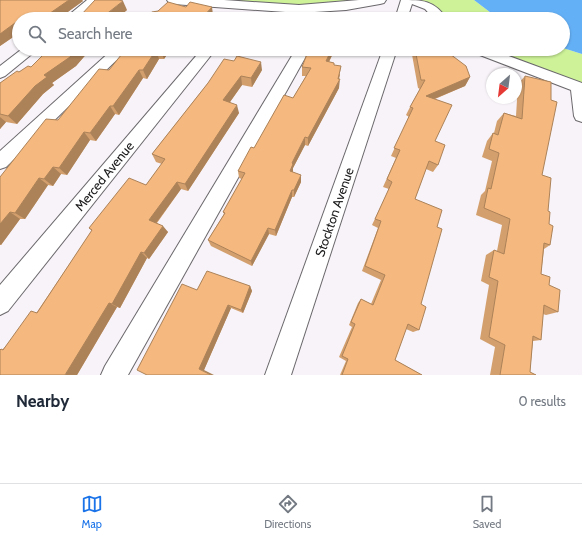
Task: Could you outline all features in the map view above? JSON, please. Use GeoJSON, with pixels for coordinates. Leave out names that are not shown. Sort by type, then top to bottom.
{"type":"FeatureCollection","features":[{"type":"Feature","properties":{"kind":"street"},"geometry":{"type":"LineString","coordinates":[[79,12],[95,0]]}},
{"type":"Feature","properties":{"kind":"street"},"geometry":{"type":"LineString","coordinates":[[164,9],[173,0],[299,9],[313,12]]}},
{"type":"Feature","properties":{"kind":"street"},"geometry":{"type":"LineString","coordinates":[[331,12],[380,0]]}},
{"type":"Feature","properties":{"kind":"street"},"geometry":{"type":"LineString","coordinates":[[403,12],[407,0]]}},
{"type":"Feature","properties":{"kind":"street"},"geometry":{"type":"LineString","coordinates":[[412,0],[429,6],[435,12]]}},
{"type":"Feature","properties":{"kind":"street"},"geometry":{"type":"LineString","coordinates":[[240,12],[245,6]]}},
{"type":"Feature","properties":{"kind":"street"},"geometry":{"type":"LineString","coordinates":[[0,73],[22,56]]}},
{"type":"Feature","properties":{"kind":"street"},"geometry":{"type":"LineString","coordinates":[[0,162],[114,56]]}},
{"type":"Feature","properties":{"kind":"street","name":"Merced Avenue"},"geometry":{"type":"LineString","coordinates":[[0,303],[203,56]]}},
{"type":"Feature","properties":{"kind":"street"},"geometry":{"type":"LineString","coordinates":[[114,375],[299,56]]}},
{"type":"Feature","properties":{"kind":"street","name":"Stockton Avenue"},"geometry":{"type":"LineString","coordinates":[[278,375],[388,56]]}},
{"type":"Feature","properties":{"kind":"street"},"geometry":{"type":"LineString","coordinates":[[495,56],[580,88],[582,116]]}},
{"type":"Feature","properties":{"kind":"green space"},"geometry":{"type":"Polygon","coordinates":[[[186,0],[377,0],[325,8],[186,0]]]}},
{"type":"Feature","properties":{"kind":"green space"},"geometry":{"type":"Polygon","coordinates":[[[420,0],[474,0],[490,12],[433,12],[420,0]]]}},
{"type":"Feature","properties":{"kind":"green space"},"geometry":{"type":"Polygon","coordinates":[[[570,50],[582,54],[582,88],[497,56],[570,56],[570,50]]]}},
{"type":"Feature","properties":{"kind":"water"},"geometry":{"type":"Polygon","coordinates":[[[474,0],[582,0],[582,54],[570,50],[570,12],[490,12],[474,0]]]}},
{"type":"Feature","properties":{"kind":"building"},"geometry":{"type":"Polygon","coordinates":[[[0,0],[69,0],[52,12],[12,12],[12,25],[0,34],[0,0]]]}},
{"type":"Feature","properties":{"kind":"building"},"geometry":{"type":"Polygon","coordinates":[[[95,0],[123,1],[109,12],[84,12],[95,0]]]}},
{"type":"Feature","properties":{"kind":"building"},"geometry":{"type":"Polygon","coordinates":[[[168,2],[186,7],[190,2],[212,7],[207,12],[152,12],[158,11],[168,2]]]}},
{"type":"Feature","properties":{"kind":"building"},"geometry":{"type":"Polygon","coordinates":[[[42,56],[71,56],[44,75],[47,77],[35,86],[8,116],[0,114],[0,83],[17,71],[19,72],[28,66],[31,67],[42,56]]]}},
{"type":"Feature","properties":{"kind":"building"},"geometry":{"type":"Polygon","coordinates":[[[120,56],[152,56],[143,70],[139,70],[113,106],[110,106],[90,133],[84,132],[59,168],[53,167],[44,179],[39,178],[15,213],[10,212],[0,224],[0,177],[46,119],[58,120],[99,69],[109,70],[120,56]]]}},
{"type":"Feature","properties":{"kind":"building"},"geometry":{"type":"Polygon","coordinates":[[[237,56],[261,62],[251,78],[241,76],[223,100],[237,105],[185,184],[177,182],[149,220],[163,226],[144,253],[141,252],[112,304],[109,303],[65,375],[0,375],[0,350],[3,350],[31,311],[37,313],[92,230],[89,228],[129,178],[146,185],[165,159],[152,154],[208,83],[224,59],[234,61],[237,56]]]}},
{"type":"Feature","properties":{"kind":"building"},"geometry":{"type":"Polygon","coordinates":[[[306,56],[328,56],[326,61],[334,63],[334,65],[341,66],[338,79],[340,79],[308,138],[305,137],[292,163],[293,164],[290,171],[301,175],[294,190],[292,190],[275,230],[268,228],[251,261],[208,240],[225,213],[223,212],[245,173],[238,171],[251,147],[254,148],[284,95],[293,98],[311,68],[302,67],[306,56]]]}},
{"type":"Feature","properties":{"kind":"building"},"geometry":{"type":"Polygon","coordinates":[[[416,56],[453,56],[466,66],[470,77],[426,96],[452,105],[435,141],[445,145],[438,165],[429,161],[415,199],[442,210],[437,227],[442,229],[421,304],[426,307],[419,330],[408,324],[395,360],[422,375],[342,375],[348,359],[342,356],[355,324],[351,322],[361,299],[373,305],[385,275],[365,266],[381,221],[375,219],[392,182],[387,179],[400,150],[394,148],[413,108],[410,107],[425,80],[421,80],[416,56]]]}},
{"type":"Feature","properties":{"kind":"building"},"geometry":{"type":"Polygon","coordinates":[[[525,76],[551,82],[551,100],[557,102],[542,175],[551,178],[548,211],[550,212],[549,224],[553,226],[550,245],[544,243],[541,274],[550,277],[549,285],[560,290],[558,312],[544,305],[541,340],[533,336],[530,372],[536,375],[500,375],[505,345],[489,337],[498,281],[489,277],[494,250],[504,254],[510,219],[484,208],[488,188],[491,189],[499,153],[489,149],[493,133],[498,135],[504,113],[522,119],[525,76]]]}},
{"type":"Feature","properties":{"kind":"building"},"geometry":{"type":"Polygon","coordinates":[[[207,271],[250,286],[241,310],[228,305],[199,369],[211,375],[147,375],[137,370],[182,284],[197,290],[207,271]]]}}]}
